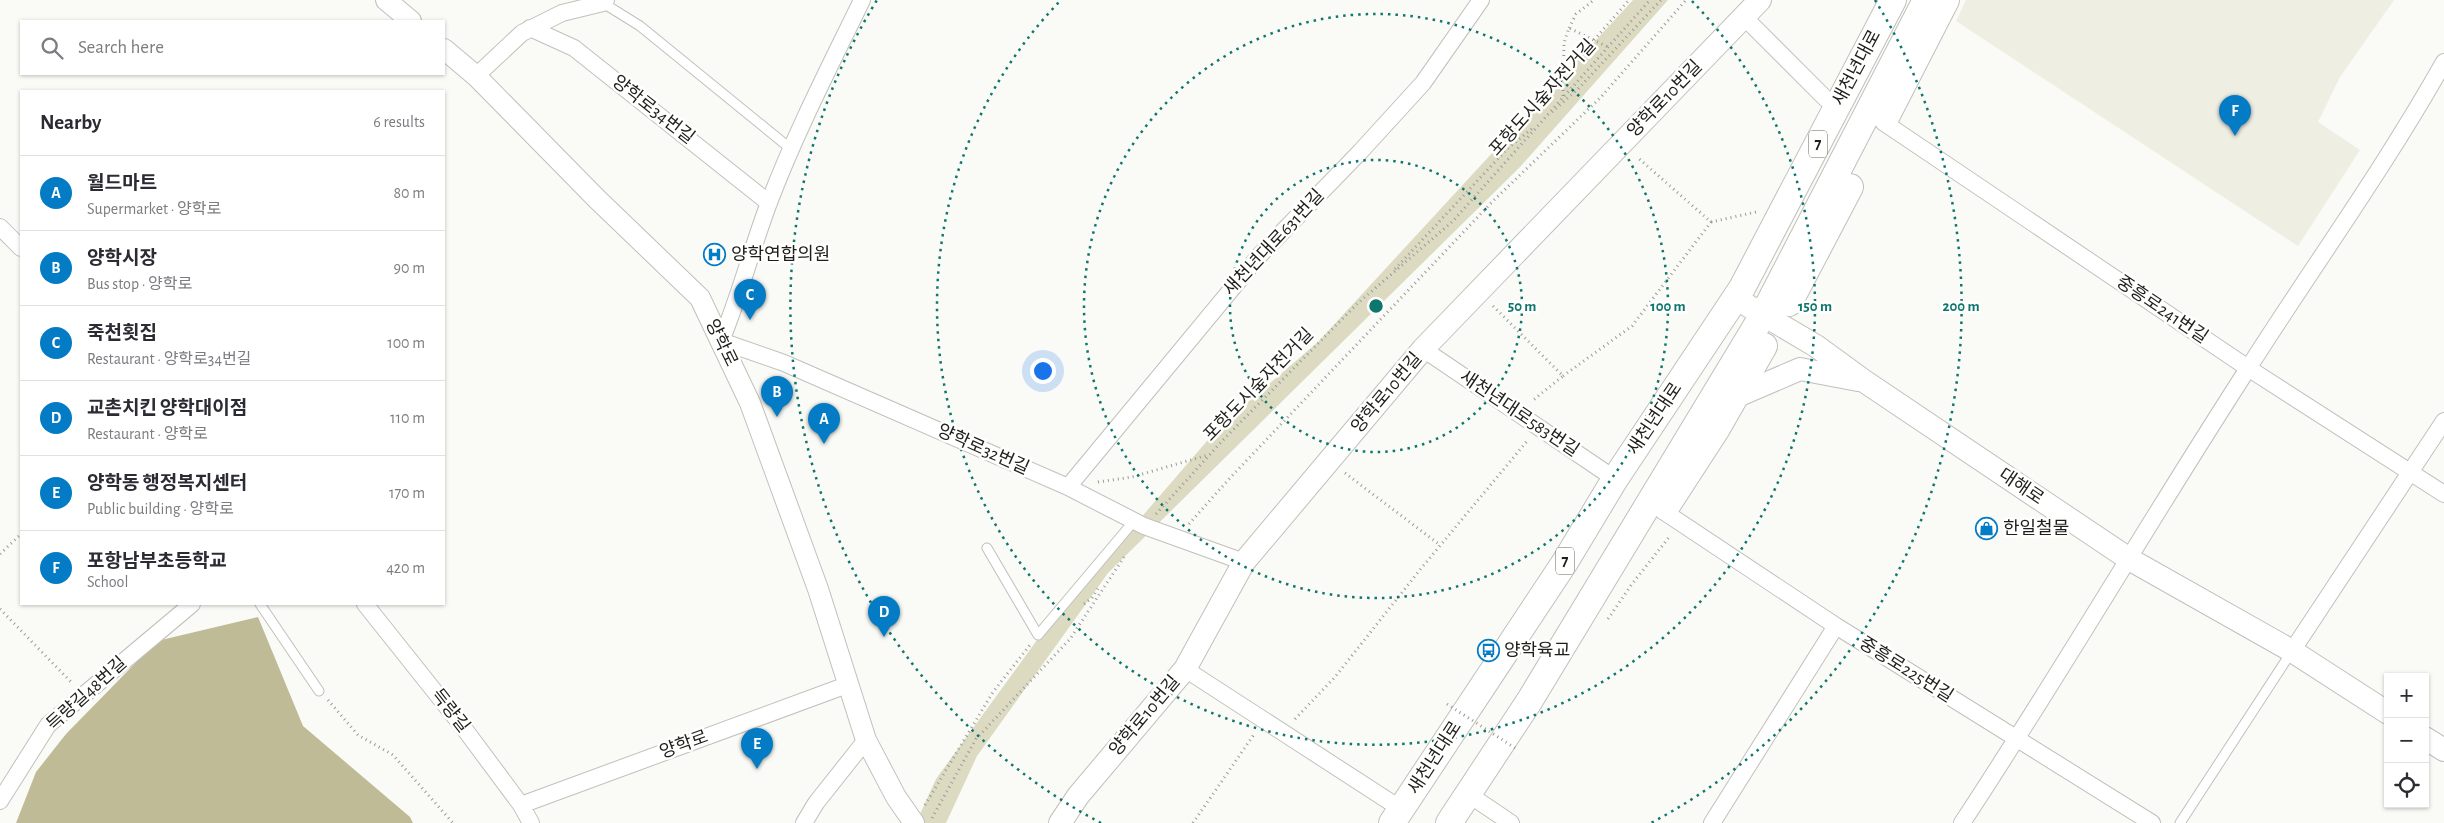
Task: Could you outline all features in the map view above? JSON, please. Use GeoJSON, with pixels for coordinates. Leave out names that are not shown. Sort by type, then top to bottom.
{"type":"FeatureCollection","features":[{"type":"Feature","properties":{"kind":"main road","name":"양학로10번길"},"geometry":{"type":"LineString","coordinates":[[1060,823],[1078,796],[1185,669],[1244,562],[1330,462],[1423,349],[1760,0]]}},
{"type":"Feature","properties":{"kind":"main road"},"geometry":{"type":"LineString","coordinates":[[1739,293],[1743,257],[1876,0]]}},
{"type":"Feature","properties":{"kind":"main road","name":"새천년대로"},"geometry":{"type":"LineString","coordinates":[[1397,816],[1565,562],[1615,479],[1739,293],[1893,0]]}},
{"type":"Feature","properties":{"kind":"main road","name":"새천년대로"},"geometry":{"type":"LineString","coordinates":[[1449,823],[1530,700],[1615,562],[1649,502],[1770,319],[1926,0]]}},
{"type":"Feature","properties":{"kind":"main road"},"geometry":{"type":"LineString","coordinates":[[1615,562],[1644,539],[1716,430],[1735,397],[1770,319],[1809,267],[1946,0]]}},
{"type":"Feature","properties":{"kind":"main road","name":"대해로"},"geometry":{"type":"LineString","coordinates":[[1739,293],[1770,319],[1816,346],[1864,382],[2129,559],[2292,651],[2384,710]]}},
{"type":"Feature","properties":{"kind":"main road"},"geometry":{"type":"LineString","coordinates":[[1735,397],[1800,370],[1864,382]]}},
{"type":"Feature","properties":{"kind":"main road"},"geometry":{"type":"LineString","coordinates":[[2429,741],[2444,750]]}},
{"type":"Feature","properties":{"kind":"street"},"geometry":{"type":"LineString","coordinates":[[386,0],[410,20]]}},
{"type":"Feature","properties":{"kind":"street"},"geometry":{"type":"LineString","coordinates":[[721,341],[738,300],[769,203],[791,148],[862,0]]}},
{"type":"Feature","properties":{"kind":"street","name":"새천년대로631번길"},"geometry":{"type":"LineString","coordinates":[[1068,487],[1259,256],[1360,152],[1422,83],[1482,0]]}},
{"type":"Feature","properties":{"kind":"street"},"geometry":{"type":"LineString","coordinates":[[476,76],[522,33],[530,28],[562,13],[604,1]]}},
{"type":"Feature","properties":{"kind":"street"},"geometry":{"type":"LineString","coordinates":[[1744,17],[1826,98]]}},
{"type":"Feature","properties":{"kind":"street","name":"양학로34번길"},"geometry":{"type":"LineString","coordinates":[[530,28],[574,48],[769,203]]}},
{"type":"Feature","properties":{"kind":"street","name":"양학로"},"geometry":{"type":"LineString","coordinates":[[445,50],[476,76],[597,200],[700,298],[754,412],[818,589],[866,740],[896,796],[919,823]]}},
{"type":"Feature","properties":{"kind":"street"},"geometry":{"type":"LineString","coordinates":[[1962,823],[2017,739],[2248,368],[2411,121],[2444,62]]}},
{"type":"Feature","properties":{"kind":"street","name":"중흥로241번길"},"geometry":{"type":"LineString","coordinates":[[1883,122],[2248,368],[2444,494]]}},
{"type":"Feature","properties":{"kind":"street"},"geometry":{"type":"LineString","coordinates":[[0,227],[20,247]]}},
{"type":"Feature","properties":{"kind":"street","name":"양학로32번길"},"geometry":{"type":"LineString","coordinates":[[721,341],[784,363],[1068,487],[1140,524],[1244,562]]}},
{"type":"Feature","properties":{"kind":"street","name":"새천년대로583번길"},"geometry":{"type":"LineString","coordinates":[[1423,349],[1516,414],[1615,479]]}},
{"type":"Feature","properties":{"kind":"street"},"geometry":{"type":"LineString","coordinates":[[2292,651],[2444,421]]}},
{"type":"Feature","properties":{"kind":"street","name":"중흥로225번길"},"geometry":{"type":"LineString","coordinates":[[1663,511],[1836,626],[2152,823]]}},
{"type":"Feature","properties":{"kind":"street","name":"득량길48번길"},"geometry":{"type":"LineString","coordinates":[[0,801],[48,726],[191,605]]}},
{"type":"Feature","properties":{"kind":"street","name":"득량길"},"geometry":{"type":"LineString","coordinates":[[366,605],[463,727],[521,805],[530,823]]}},
{"type":"Feature","properties":{"kind":"street"},"geometry":{"type":"LineString","coordinates":[[1712,823],[1836,626]]}},
{"type":"Feature","properties":{"kind":"street"},"geometry":{"type":"LineString","coordinates":[[1185,669],[1283,733],[1397,816]]}},
{"type":"Feature","properties":{"kind":"street","name":"양학로"},"geometry":{"type":"LineString","coordinates":[[521,805],[847,685]]}},
{"type":"Feature","properties":{"kind":"street"},"geometry":{"type":"LineString","coordinates":[[804,823],[816,803],[866,740]]}},
{"type":"Feature","properties":{"kind":"street"},"geometry":{"type":"LineString","coordinates":[[1468,794],[1511,823]]}},
{"type":"Feature","properties":{"kind":"lane"},"geometry":{"type":"LineString","coordinates":[[604,1],[640,26],[791,148]]}},
{"type":"Feature","properties":{"kind":"lane"},"geometry":{"type":"LineString","coordinates":[[987,548],[1038,635],[1140,524]]}},
{"type":"Feature","properties":{"kind":"lane"},"geometry":{"type":"LineString","coordinates":[[261,605],[320,691]]}},
{"type":"Feature","properties":{"kind":"lane"},"geometry":{"type":"LineString","coordinates":[[2180,823],[2292,651]]}},
{"type":"Feature","properties":{"kind":"path"},"geometry":{"type":"LineString","coordinates":[[1563,97],[1564,43],[1576,14],[1594,0]]}},
{"type":"Feature","properties":{"kind":"path"},"geometry":{"type":"LineString","coordinates":[[1594,40],[1629,0]]}},
{"type":"Feature","properties":{"kind":"path","name":"포항도시숲자전거길"},"geometry":{"type":"LineString","coordinates":[[919,823],[976,739],[1070,640],[1140,524],[1358,304],[1453,221],[1650,0]]}},
{"type":"Feature","properties":{"kind":"path"},"geometry":{"type":"LineString","coordinates":[[1385,281],[1507,150],[1578,90],[1661,0]]}},
{"type":"Feature","properties":{"kind":"path"},"geometry":{"type":"LineString","coordinates":[[1177,538],[1235,472],[1486,208],[1601,97],[1686,0]]}},
{"type":"Feature","properties":{"kind":"path"},"geometry":{"type":"LineString","coordinates":[[1569,28],[1608,47]]}},
{"type":"Feature","properties":{"kind":"path"},"geometry":{"type":"LineString","coordinates":[[1622,144],[1711,222]]}},
{"type":"Feature","properties":{"kind":"path"},"geometry":{"type":"LineString","coordinates":[[1516,414],[1563,376],[1632,326],[1711,222],[1769,208]]}},
{"type":"Feature","properties":{"kind":"path"},"geometry":{"type":"LineString","coordinates":[[1478,292],[1563,376]]}},
{"type":"Feature","properties":{"kind":"path"},"geometry":{"type":"LineString","coordinates":[[1283,733],[1335,677],[1440,545],[1539,428]]}},
{"type":"Feature","properties":{"kind":"path"},"geometry":{"type":"LineString","coordinates":[[1068,487],[1132,477],[1210,454]]}},
{"type":"Feature","properties":{"kind":"path"},"geometry":{"type":"LineString","coordinates":[[1330,462],[1440,545]]}},
{"type":"Feature","properties":{"kind":"path"},"geometry":{"type":"LineString","coordinates":[[0,554],[20,535]]}},
{"type":"Feature","properties":{"kind":"path"},"geometry":{"type":"LineString","coordinates":[[0,609],[84,695]]}},
{"type":"Feature","properties":{"kind":"path"},"geometry":{"type":"LineString","coordinates":[[919,823],[935,790],[994,692],[1038,635]]}},
{"type":"Feature","properties":{"kind":"path"},"geometry":{"type":"LineString","coordinates":[[320,691],[358,734],[393,755],[453,823]]}},
{"type":"Feature","properties":{"kind":"path"},"geometry":{"type":"LineString","coordinates":[[1447,704],[1515,748]]}},
{"type":"Feature","properties":{"kind":"path"},"geometry":{"type":"LineString","coordinates":[[1192,823],[1264,720]]}},
{"type":"Feature","properties":{"kind":"shaded area"},"geometry":{"type":"Polygon","coordinates":[[[1633,0],[1668,0],[1520,167],[1108,573],[977,756],[946,823],[916,823],[936,779],[1045,629],[1220,426],[1318,342],[1633,0]]]}},
{"type":"Feature","properties":{"kind":"shaded area"},"geometry":{"type":"Polygon","coordinates":[[[1966,0],[2394,0],[2340,77],[2318,122],[2360,150],[2298,246],[1956,21],[1966,0]]]}},
{"type":"Feature","properties":{"kind":"shaded area"},"geometry":{"type":"Polygon","coordinates":[[[258,617],[303,726],[410,817],[413,823],[16,823],[36,772],[66,734],[157,641],[258,617]]]}},
{"type":"Feature","properties":{"kind":"place","name":"포항남부초등학교"},"geometry":{"type":"Point","coordinates":[2235,136]}},
{"type":"Feature","properties":{"kind":"place","name":"양학연합의원"},"geometry":{"type":"Point","coordinates":[715,255]}},
{"type":"Feature","properties":{"kind":"place","name":"죽천횟집"},"geometry":{"type":"Point","coordinates":[750,320]}},
{"type":"Feature","properties":{"kind":"place","name":"양학시장"},"geometry":{"type":"Point","coordinates":[777,417]}},
{"type":"Feature","properties":{"kind":"place","name":"월드마트"},"geometry":{"type":"Point","coordinates":[824,444]}},
{"type":"Feature","properties":{"kind":"place","name":"한일철물"},"geometry":{"type":"Point","coordinates":[1987,529]}},
{"type":"Feature","properties":{"kind":"place","name":"교촌치킨 양학대이점"},"geometry":{"type":"Point","coordinates":[884,637]}},
{"type":"Feature","properties":{"kind":"place","name":"양학육교"},"geometry":{"type":"Point","coordinates":[1488,651]}},
{"type":"Feature","properties":{"kind":"place","name":"양학동 행정복지센터"},"geometry":{"type":"Point","coordinates":[757,769]}}]}
